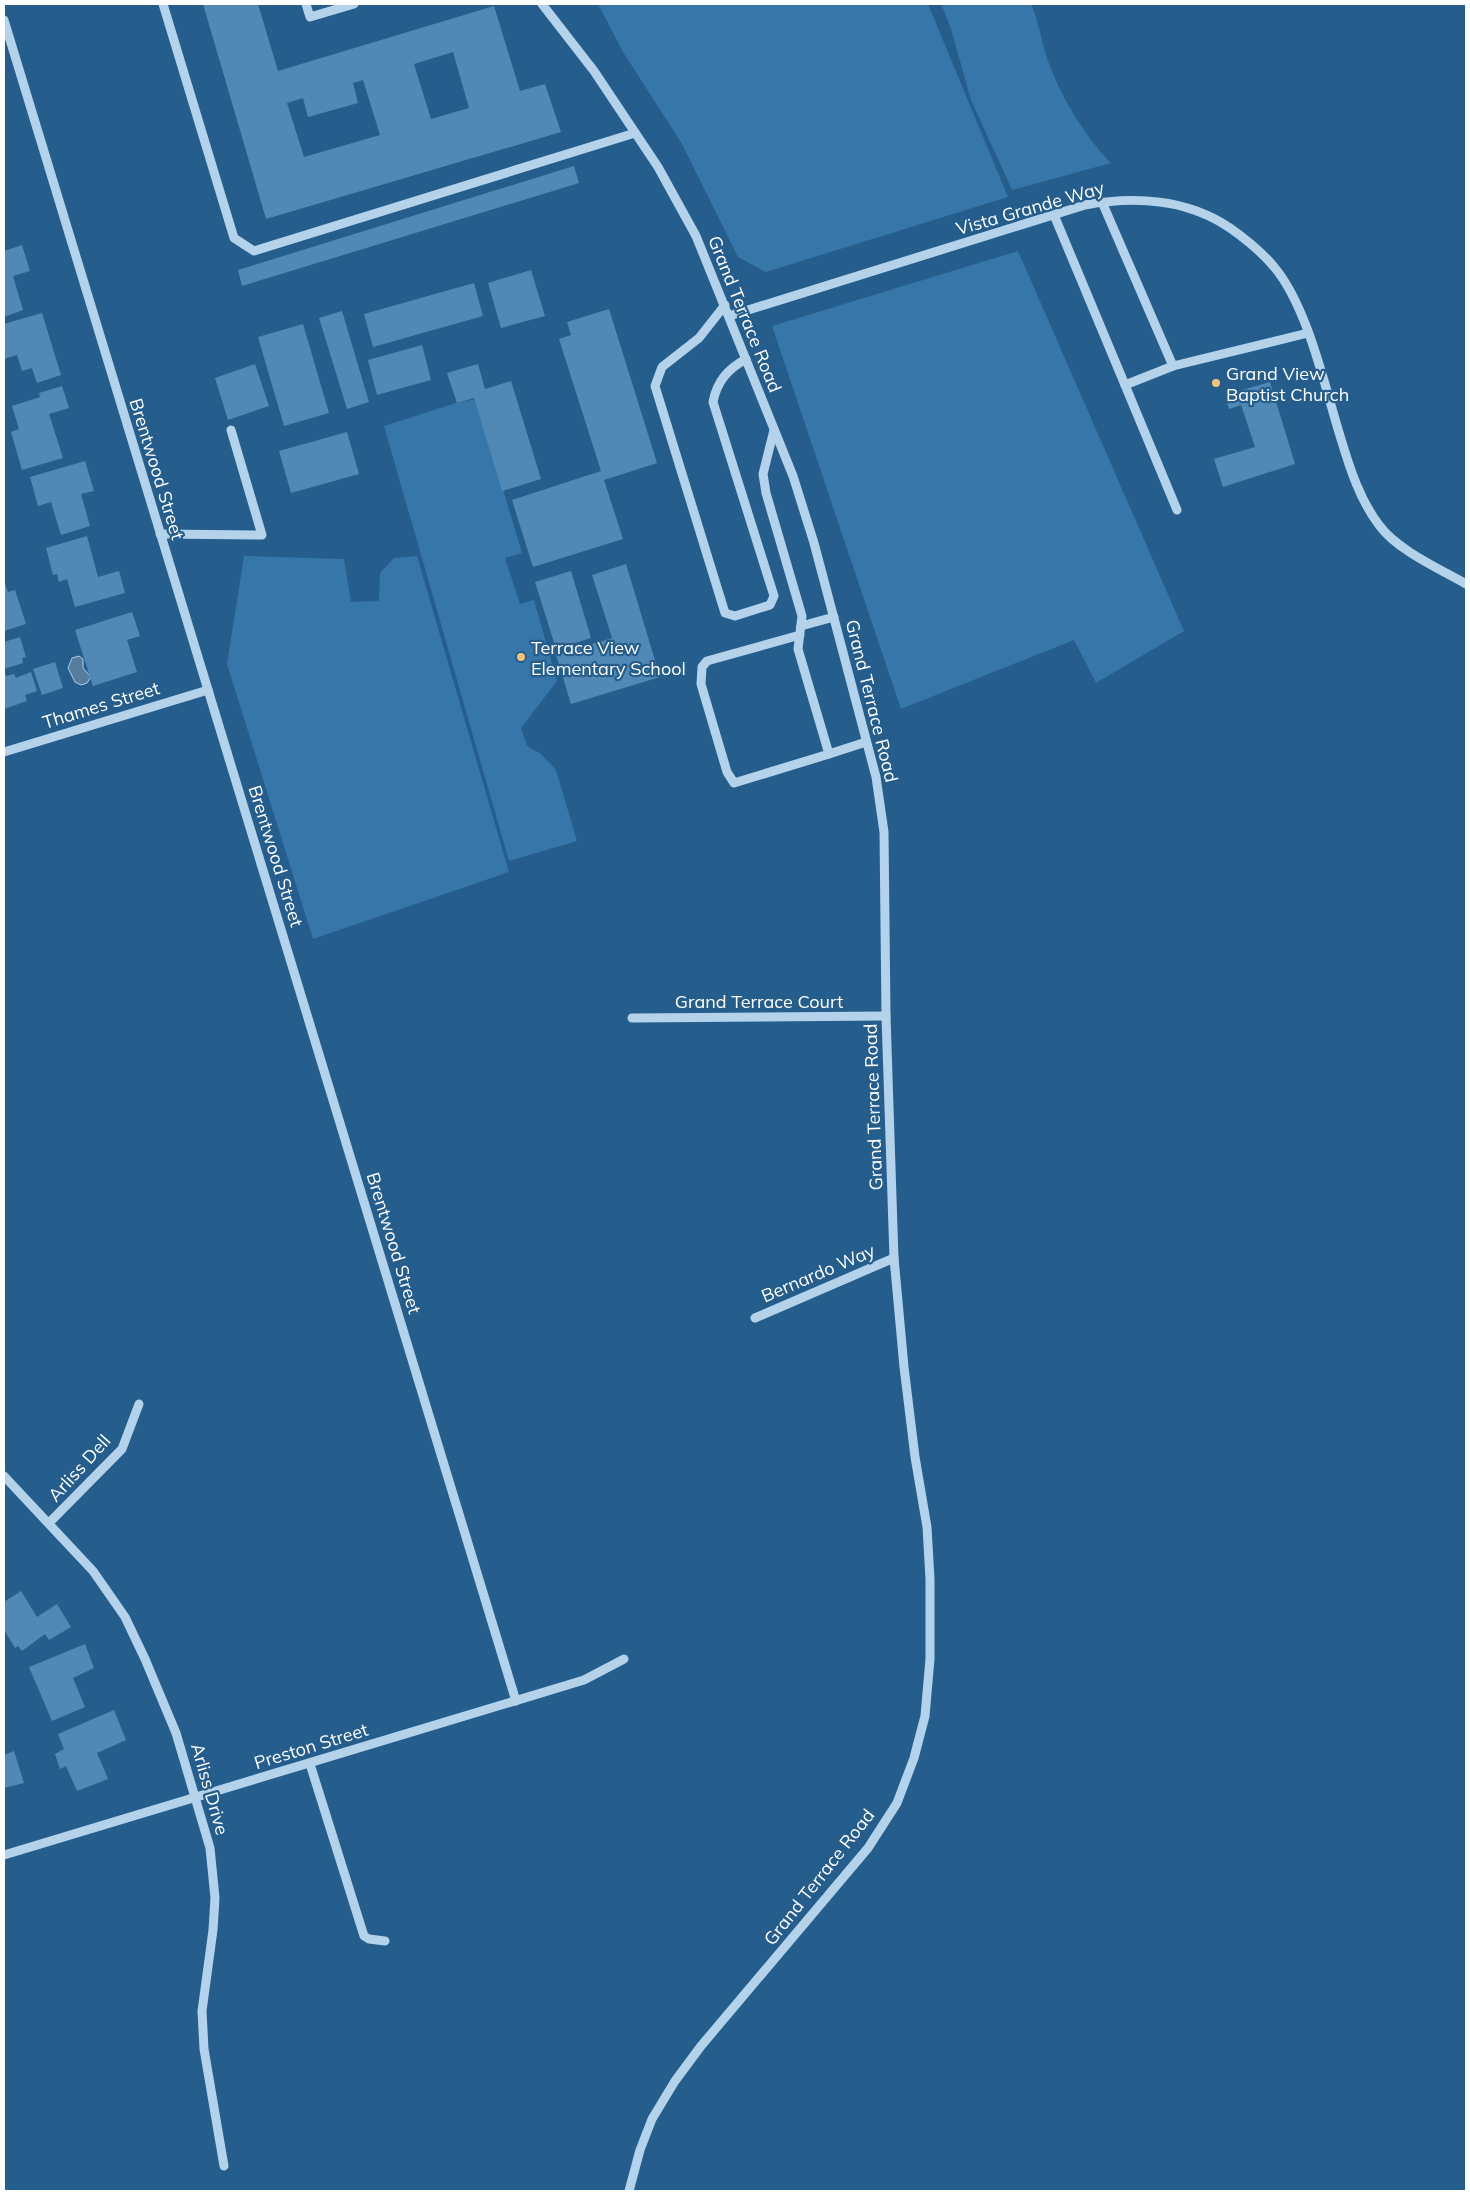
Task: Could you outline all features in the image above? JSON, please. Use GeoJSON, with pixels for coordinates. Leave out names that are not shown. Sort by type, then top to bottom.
{"type":"FeatureCollection","features":[{"type":"Feature","properties":{"kind":"street"},"geometry":{"type":"LineString","coordinates":[[163,4],[234,238],[254,251],[635,133]]}},
{"type":"Feature","properties":{"kind":"street"},"geometry":{"type":"LineString","coordinates":[[306,4],[310,17],[354,4]]}},
{"type":"Feature","properties":{"kind":"street","name":"Grand Terrace Road"},"geometry":{"type":"LineString","coordinates":[[542,4],[594,71],[658,167],[696,236],[793,476],[814,543],[876,777],[884,832],[886,1016],[894,1258],[906,1385],[927,1527],[930,1579],[930,1659],[925,1716],[914,1758],[897,1803],[868,1848],[702,2046],[675,2081],[652,2119],[640,2150],[629,2191]]}},
{"type":"Feature","properties":{"kind":"street","name":"Brentwood Street"},"geometry":{"type":"LineString","coordinates":[[4,20],[516,1701]]}},
{"type":"Feature","properties":{"kind":"street","name":"Vista Grande Way"},"geometry":{"type":"LineString","coordinates":[[729,316],[1054,215],[1102,202],[1136,200],[1182,205],[1219,221],[1252,243],[1276,268],[1294,298],[1308,333],[1350,468],[1362,496],[1380,527],[1408,552],[1466,584]]}},
{"type":"Feature","properties":{"kind":"street"},"geometry":{"type":"LineString","coordinates":[[1102,202],[1174,366]]}},
{"type":"Feature","properties":{"kind":"street"},"geometry":{"type":"LineString","coordinates":[[1054,215],[1177,510]]}},
{"type":"Feature","properties":{"kind":"street"},"geometry":{"type":"LineString","coordinates":[[725,306],[699,338],[662,367],[655,386],[725,612],[735,616],[770,605],[774,596],[713,402],[716,388],[722,377],[746,358]]}},
{"type":"Feature","properties":{"kind":"street"},"geometry":{"type":"LineString","coordinates":[[1126,386],[1174,366],[1308,333]]}},
{"type":"Feature","properties":{"kind":"street"},"geometry":{"type":"LineString","coordinates":[[160,534],[262,535],[231,430]]}},
{"type":"Feature","properties":{"kind":"street"},"geometry":{"type":"LineString","coordinates":[[774,430],[763,474],[764,484],[802,616],[798,650],[829,754]]}},
{"type":"Feature","properties":{"kind":"street"},"geometry":{"type":"LineString","coordinates":[[834,617],[706,661],[702,667],[701,684],[726,772],[734,783],[866,742]]}},
{"type":"Feature","properties":{"kind":"street","name":"Thames Street"},"geometry":{"type":"LineString","coordinates":[[4,752],[208,690]]}},
{"type":"Feature","properties":{"kind":"street","name":"Grand Terrace Court"},"geometry":{"type":"LineString","coordinates":[[632,1018],[886,1016]]}},
{"type":"Feature","properties":{"kind":"street","name":"Bernardo Way"},"geometry":{"type":"LineString","coordinates":[[755,1318],[894,1258]]}},
{"type":"Feature","properties":{"kind":"street","name":"Arliss Dell"},"geometry":{"type":"LineString","coordinates":[[50,1523],[122,1449],[139,1404]]}},
{"type":"Feature","properties":{"kind":"street","name":"Arliss Drive"},"geometry":{"type":"LineString","coordinates":[[4,1476],[94,1572],[125,1617],[176,1733],[210,1848],[215,1898],[213,1930],[202,2011],[204,2049],[224,2166]]}},
{"type":"Feature","properties":{"kind":"street","name":"Preston Street"},"geometry":{"type":"LineString","coordinates":[[4,1855],[584,1680],[624,1659]]}},
{"type":"Feature","properties":{"kind":"street"},"geometry":{"type":"LineString","coordinates":[[310,1764],[364,1936],[369,1939],[385,1941]]}},
{"type":"Feature","properties":{"kind":"shaded area"},"geometry":{"type":"Polygon","coordinates":[[[598,4],[928,4],[1008,197],[766,272],[738,257],[682,144],[623,52],[598,4]]]}},
{"type":"Feature","properties":{"kind":"shaded area"},"geometry":{"type":"Polygon","coordinates":[[[941,4],[1031,4],[1051,70],[1065,99],[1091,139],[1111,163],[1012,190],[971,100],[951,29],[941,4]]]}},
{"type":"Feature","properties":{"kind":"shaded area"},"geometry":{"type":"Polygon","coordinates":[[[1018,251],[1184,631],[1096,683],[1074,640],[901,709],[772,326],[1018,251]]]}},
{"type":"Feature","properties":{"kind":"shaded area"},"geometry":{"type":"Polygon","coordinates":[[[476,399],[522,553],[505,558],[520,604],[534,600],[557,681],[521,728],[527,746],[541,754],[556,770],[577,841],[509,861],[384,426],[456,403],[476,399]]]}},
{"type":"Feature","properties":{"kind":"shaded area"},"geometry":{"type":"Polygon","coordinates":[[[244,556],[344,559],[351,602],[379,601],[380,573],[394,558],[417,556],[509,872],[313,939],[227,664],[244,556]]]}},
{"type":"Feature","properties":{"kind":"shaded area"},"geometry":{"type":"Polygon","coordinates":[[[79,656],[83,659],[83,668],[91,677],[87,683],[81,685],[75,682],[68,668],[72,658],[79,656]]]}},
{"type":"Feature","properties":{"kind":"building"},"geometry":{"type":"Polygon","coordinates":[[[203,4],[258,4],[278,71],[494,6],[520,91],[545,84],[561,132],[266,219],[203,4]],[[453,52],[414,64],[431,119],[469,108],[453,52]],[[363,80],[353,83],[358,103],[308,117],[303,98],[287,103],[304,157],[380,135],[363,80]]]}},
{"type":"Feature","properties":{"kind":"building"},"geometry":{"type":"Polygon","coordinates":[[[574,166],[579,183],[242,286],[238,270],[574,166]]]}},
{"type":"Feature","properties":{"kind":"building"},"geometry":{"type":"Polygon","coordinates":[[[22,245],[30,271],[13,276],[23,310],[4,317],[4,251],[22,245]]]}},
{"type":"Feature","properties":{"kind":"building"},"geometry":{"type":"Polygon","coordinates":[[[531,270],[545,316],[501,328],[488,283],[531,270]]]}},
{"type":"Feature","properties":{"kind":"building"},"geometry":{"type":"Polygon","coordinates":[[[474,283],[483,316],[373,347],[364,314],[474,283]]]}},
{"type":"Feature","properties":{"kind":"building"},"geometry":{"type":"Polygon","coordinates":[[[609,309],[657,463],[604,480],[623,539],[533,567],[512,500],[601,471],[559,339],[571,335],[567,322],[609,309]]]}},
{"type":"Feature","properties":{"kind":"building"},"geometry":{"type":"Polygon","coordinates":[[[342,311],[369,402],[347,409],[319,318],[342,311]]]}},
{"type":"Feature","properties":{"kind":"building"},"geometry":{"type":"Polygon","coordinates":[[[42,313],[61,375],[37,383],[32,368],[22,371],[17,355],[4,359],[4,324],[42,313]]]}},
{"type":"Feature","properties":{"kind":"building"},"geometry":{"type":"Polygon","coordinates":[[[303,324],[329,413],[284,426],[258,337],[303,324]]]}},
{"type":"Feature","properties":{"kind":"building"},"geometry":{"type":"Polygon","coordinates":[[[422,345],[431,380],[377,395],[368,360],[422,345]]]}},
{"type":"Feature","properties":{"kind":"building"},"geometry":{"type":"Polygon","coordinates":[[[255,364],[269,406],[228,420],[215,378],[255,364]]]}},
{"type":"Feature","properties":{"kind":"building"},"geometry":{"type":"Polygon","coordinates":[[[478,364],[485,389],[511,381],[541,479],[502,491],[474,398],[457,403],[447,373],[478,364]]]}},
{"type":"Feature","properties":{"kind":"building"},"geometry":{"type":"Polygon","coordinates":[[[1270,382],[1295,464],[1223,487],[1214,459],[1255,447],[1241,405],[1229,409],[1225,395],[1270,382]]]}},
{"type":"Feature","properties":{"kind":"building"},"geometry":{"type":"Polygon","coordinates":[[[62,386],[69,408],[49,414],[63,458],[22,470],[11,432],[19,429],[12,406],[40,397],[39,393],[62,386]]]}},
{"type":"Feature","properties":{"kind":"building"},"geometry":{"type":"Polygon","coordinates":[[[347,432],[359,474],[291,493],[279,451],[347,432]]]}},
{"type":"Feature","properties":{"kind":"building"},"geometry":{"type":"Polygon","coordinates":[[[85,461],[94,491],[81,494],[90,526],[61,535],[51,502],[38,506],[30,477],[85,461]]]}},
{"type":"Feature","properties":{"kind":"building"},"geometry":{"type":"Polygon","coordinates":[[[87,536],[98,577],[119,571],[125,593],[75,607],[67,579],[59,582],[57,574],[53,575],[46,548],[87,536]]]}},
{"type":"Feature","properties":{"kind":"building"},"geometry":{"type":"Polygon","coordinates":[[[626,564],[660,677],[571,704],[556,655],[612,638],[592,575],[626,564]]]}},
{"type":"Feature","properties":{"kind":"building"},"geometry":{"type":"Polygon","coordinates":[[[571,571],[591,638],[556,649],[535,582],[571,571]]]}},
{"type":"Feature","properties":{"kind":"building"},"geometry":{"type":"Polygon","coordinates":[[[4,581],[8,592],[15,590],[26,624],[4,631],[4,581]]]}},
{"type":"Feature","properties":{"kind":"building"},"geometry":{"type":"Polygon","coordinates":[[[132,612],[140,636],[127,640],[137,672],[93,686],[75,630],[132,612]]]}},
{"type":"Feature","properties":{"kind":"building"},"geometry":{"type":"Polygon","coordinates":[[[20,637],[26,657],[22,658],[23,663],[4,669],[4,642],[20,637]]]}},
{"type":"Feature","properties":{"kind":"building"},"geometry":{"type":"Polygon","coordinates":[[[55,662],[63,688],[42,695],[33,669],[55,662]]]}},
{"type":"Feature","properties":{"kind":"building"},"geometry":{"type":"Polygon","coordinates":[[[4,670],[6,676],[14,674],[16,678],[31,672],[37,691],[25,695],[27,701],[4,709],[4,670]]]}},
{"type":"Feature","properties":{"kind":"building"},"geometry":{"type":"Polygon","coordinates":[[[21,1591],[37,1617],[57,1604],[71,1627],[49,1640],[45,1634],[22,1651],[18,1646],[15,1648],[4,1630],[4,1602],[21,1591]]]}},
{"type":"Feature","properties":{"kind":"building"},"geometry":{"type":"Polygon","coordinates":[[[85,1644],[94,1668],[73,1678],[85,1707],[52,1721],[29,1667],[85,1644]]]}},
{"type":"Feature","properties":{"kind":"building"},"geometry":{"type":"Polygon","coordinates":[[[114,1710],[126,1740],[97,1753],[108,1779],[77,1791],[66,1766],[60,1769],[55,1754],[64,1749],[58,1734],[114,1710]]]}},
{"type":"Feature","properties":{"kind":"building"},"geometry":{"type":"Polygon","coordinates":[[[14,1751],[24,1783],[4,1788],[4,1755],[14,1751]]]}},
{"type":"Feature","properties":{"kind":"place","name":"Grand View Baptist Church"},"geometry":{"type":"Point","coordinates":[1216,383]}},
{"type":"Feature","properties":{"kind":"place","name":"Terrace View Elementary School"},"geometry":{"type":"Point","coordinates":[521,657]}}]}
